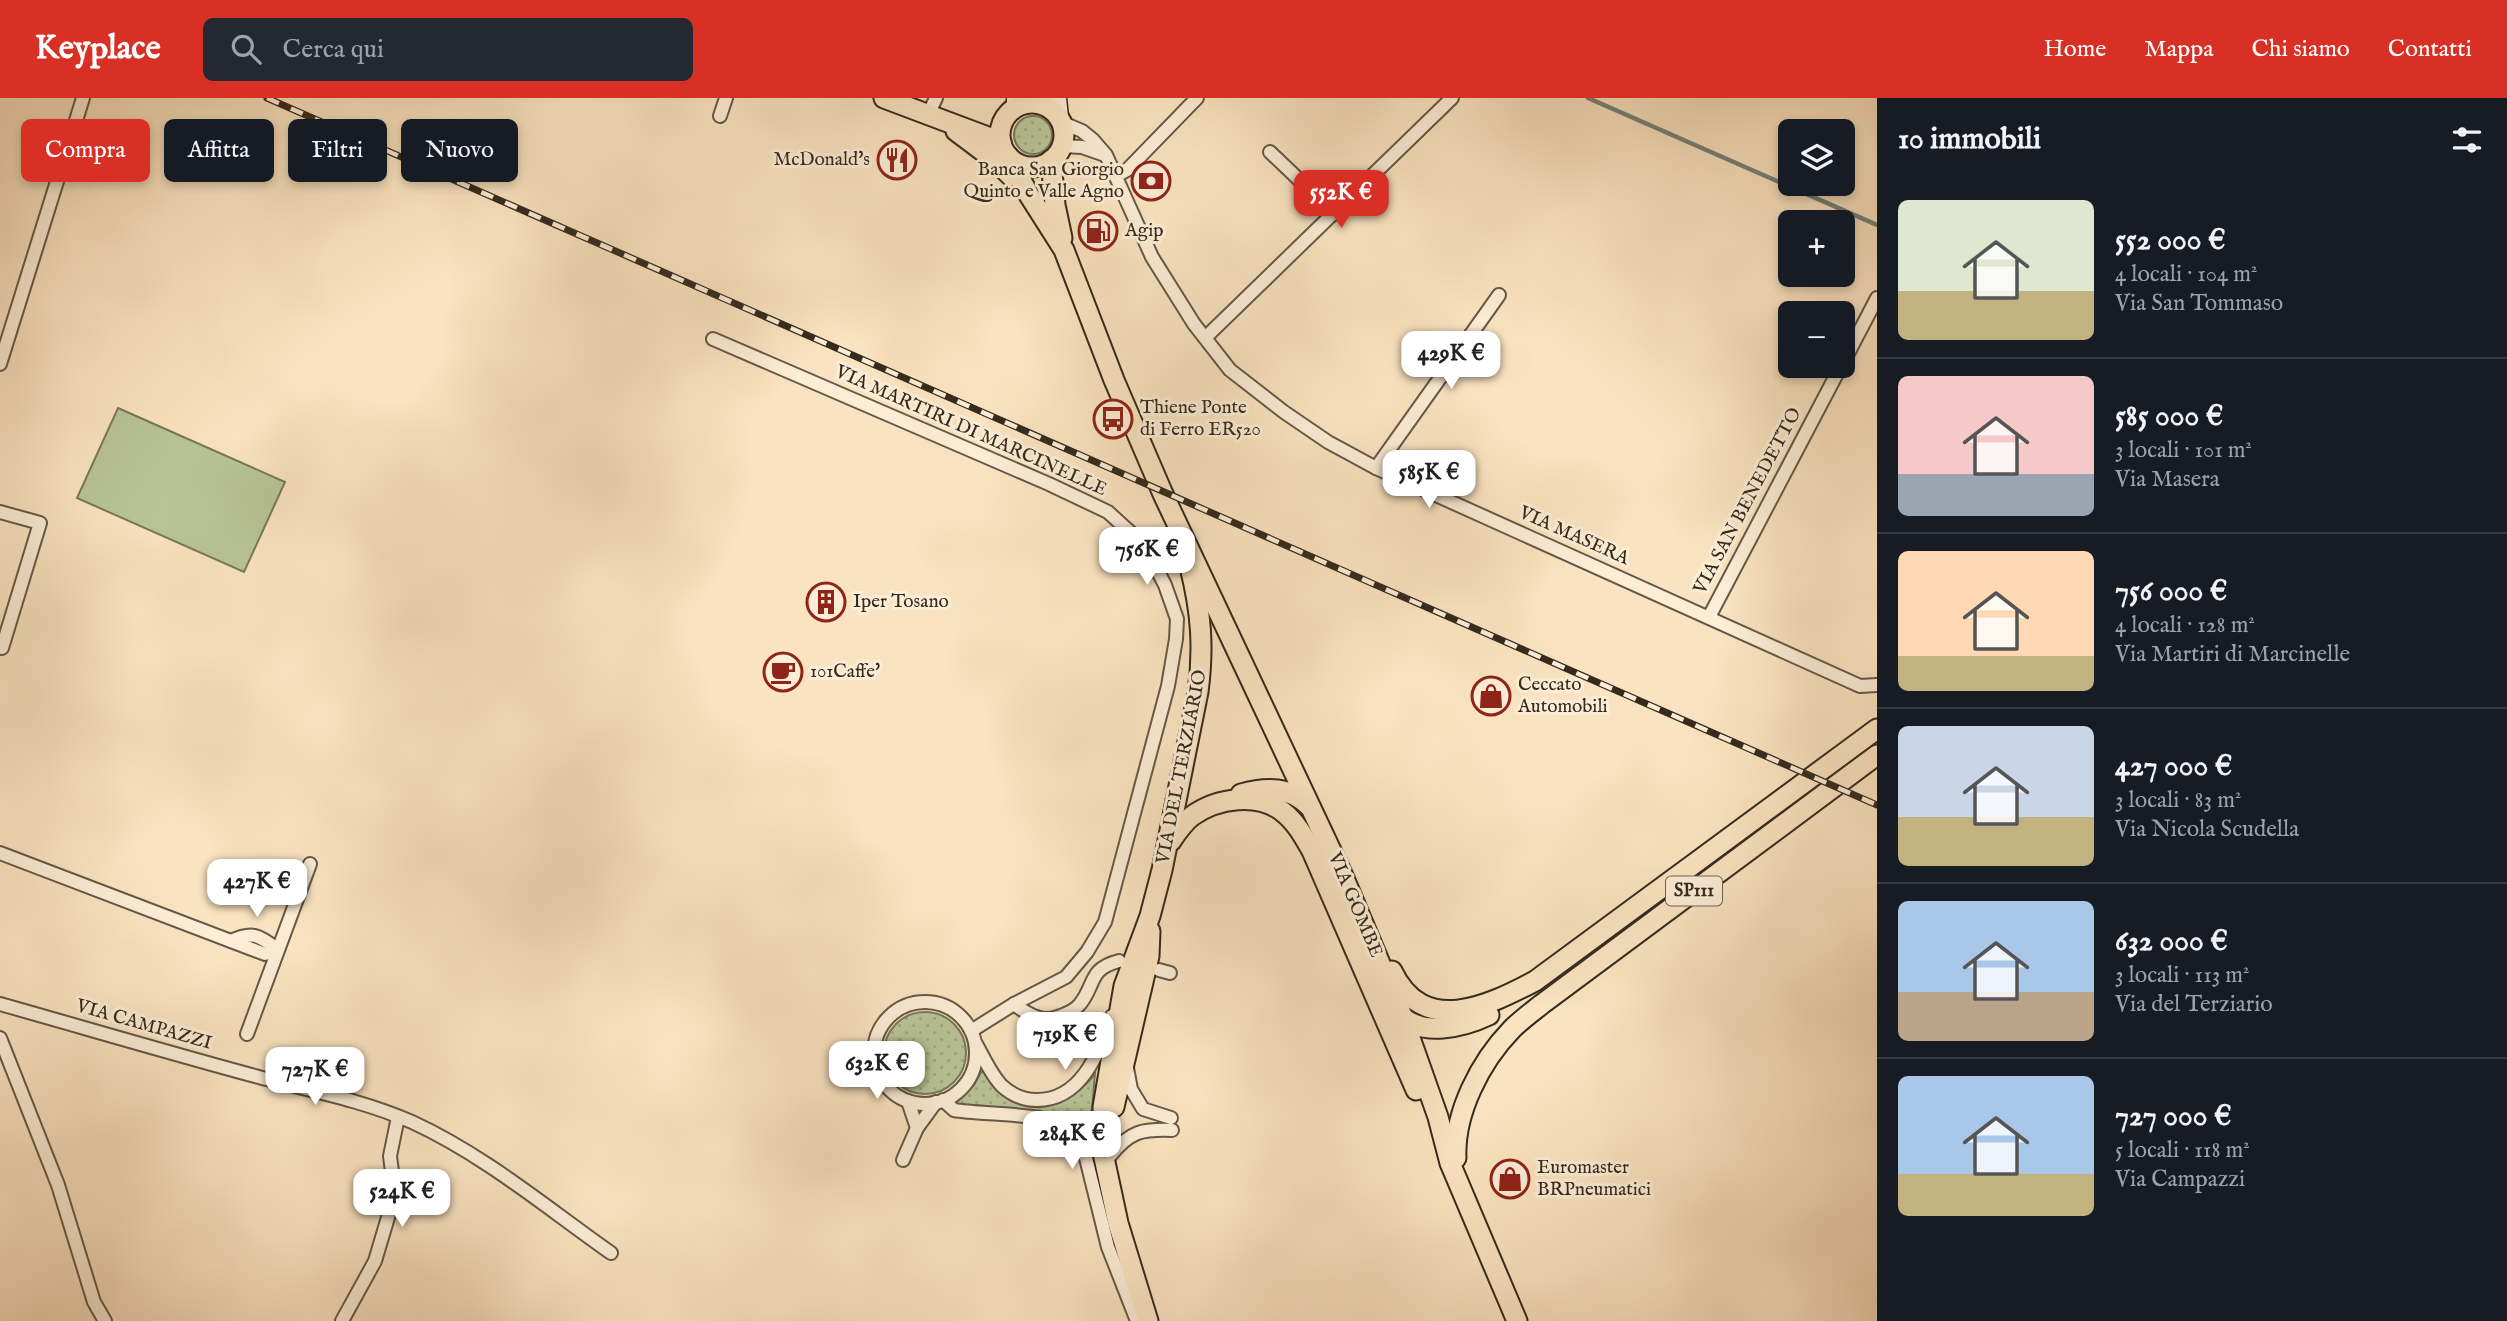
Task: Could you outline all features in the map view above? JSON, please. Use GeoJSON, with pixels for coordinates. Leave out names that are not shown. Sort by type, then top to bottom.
{"type":"FeatureCollection","features":[{"type":"Feature","properties":{"kind":"main road"},"geometry":{"type":"LineString","coordinates":[[884,98],[993,120],[1013,107],[1028,103],[1040,104],[1059,113],[1064,134],[1056,153],[1055,205],[1064,250]]}},
{"type":"Feature","properties":{"kind":"main road"},"geometry":{"type":"LineString","coordinates":[[1013,107],[1002,125],[1005,149],[1029,195],[1064,250]]}},
{"type":"Feature","properties":{"kind":"main road"},"geometry":{"type":"LineString","coordinates":[[934,110],[1005,149],[1018,163],[1029,167],[1041,165],[1056,153]]}},
{"type":"Feature","properties":{"kind":"main road"},"geometry":{"type":"LineString","coordinates":[[934,110],[992,158],[1029,195]]}},
{"type":"Feature","properties":{"kind":"main road","name":"VIA GOMBE"},"geometry":{"type":"LineString","coordinates":[[1064,250],[1125,407],[1166,500],[1343,876],[1403,1018],[1438,1117],[1454,1172],[1517,1321]]}},
{"type":"Feature","properties":{"kind":"main road","name":"VIA DEL TERZIARIO"},"geometry":{"type":"LineString","coordinates":[[1148,1321],[1118,1223],[1102,1135],[1103,1107],[1124,986],[1150,916],[1168,845],[1188,750],[1202,664],[1202,625],[1182,535]]}},
{"type":"Feature","properties":{"kind":"main road","name":"SP111"},"geometry":{"type":"LineString","coordinates":[[1403,1018],[1437,1028],[1454,1027],[1498,1011],[1877,729]]}},
{"type":"Feature","properties":{"kind":"main road","name":"SP111"},"geometry":{"type":"LineString","coordinates":[[1454,1172],[1456,1134],[1461,1115],[1493,1051],[1512,1029],[1877,755]]}},
{"type":"Feature","properties":{"kind":"main road"},"geometry":{"type":"LineString","coordinates":[[1168,845],[1182,825],[1211,805],[1230,796],[1274,788],[1297,797],[1313,811]]}},
{"type":"Feature","properties":{"kind":"main road"},"geometry":{"type":"LineString","coordinates":[[1211,805],[1262,801],[1289,817],[1312,851],[1454,1172]]}},
{"type":"Feature","properties":{"kind":"main road","name":"SP111"},"geometry":{"type":"LineString","coordinates":[[1343,876],[1394,976],[1415,1000],[1430,1008],[1444,1011],[1467,1010],[1493,1003],[1535,981]]}},
{"type":"Feature","properties":{"kind":"main road","name":"VIA DEL TERZIARIO"},"geometry":{"type":"LineString","coordinates":[[1109,1166],[1116,1097],[1149,956],[1150,916]]}},
{"type":"Feature","properties":{"kind":"main road"},"geometry":{"type":"LineString","coordinates":[[1363,967],[1381,994],[1403,1018]]}},
{"type":"Feature","properties":{"kind":"street"},"geometry":{"type":"LineString","coordinates":[[0,364],[83,98]]}},
{"type":"Feature","properties":{"kind":"street"},"geometry":{"type":"LineString","coordinates":[[720,116],[726,98]]}},
{"type":"Feature","properties":{"kind":"street"},"geometry":{"type":"LineString","coordinates":[[1116,176],[1127,170],[1197,98]]}},
{"type":"Feature","properties":{"kind":"street"},"geometry":{"type":"LineString","coordinates":[[1206,337],[1452,98]]}},
{"type":"Feature","properties":{"kind":"street","name":"VIA MASERA"},"geometry":{"type":"LineString","coordinates":[[1059,113],[1093,140],[1105,155],[1152,257],[1194,324],[1230,370],[1328,442],[1376,468],[1860,686],[1877,685]]}},
{"type":"Feature","properties":{"kind":"street"},"geometry":{"type":"LineString","coordinates":[[1056,153],[1082,147],[1105,155]]}},
{"type":"Feature","properties":{"kind":"street"},"geometry":{"type":"LineString","coordinates":[[1270,152],[1335,214]]}},
{"type":"Feature","properties":{"kind":"street"},"geometry":{"type":"LineString","coordinates":[[1376,468],[1499,295]]}},
{"type":"Feature","properties":{"kind":"street","name":"VIA SAN BENEDETTO"},"geometry":{"type":"LineString","coordinates":[[1855,340],[1877,298]]}},
{"type":"Feature","properties":{"kind":"street"},"geometry":{"type":"LineString","coordinates":[[0,317],[13,322]]}},
{"type":"Feature","properties":{"kind":"street","name":"VIA MARTIRI DI MARCINELLE"},"geometry":{"type":"LineString","coordinates":[[713,339],[1108,512],[1131,533],[1152,559],[1165,585],[1177,619],[1177,639],[1168,686],[1105,922],[1087,952],[1066,977],[1014,1004],[972,1037]]}},
{"type":"Feature","properties":{"kind":"street","name":"VIA SAN BENEDETTO"},"geometry":{"type":"LineString","coordinates":[[1709,617],[1835,378]]}},
{"type":"Feature","properties":{"kind":"street"},"geometry":{"type":"LineString","coordinates":[[0,512],[40,523],[2,648]]}},
{"type":"Feature","properties":{"kind":"street"},"geometry":{"type":"LineString","coordinates":[[0,853],[231,942],[245,934],[262,937],[277,949]]}},
{"type":"Feature","properties":{"kind":"street"},"geometry":{"type":"LineString","coordinates":[[247,1034],[310,864]]}},
{"type":"Feature","properties":{"kind":"street"},"geometry":{"type":"LineString","coordinates":[[1014,1004],[1045,1019],[1068,1013],[1079,1006],[1098,970],[1119,961]]}},
{"type":"Feature","properties":{"kind":"street","name":"VIA DEL TERZIARIO"},"geometry":{"type":"LineString","coordinates":[[972,1037],[994,1076],[1012,1093],[1031,1100],[1053,1098],[1076,1085],[1092,1065],[1124,986]]}},
{"type":"Feature","properties":{"kind":"street"},"geometry":{"type":"LineString","coordinates":[[934,1003],[947,1007],[961,1017],[972,1037],[976,1056],[973,1070],[956,1093],[940,1101],[918,1104],[908,1101],[891,1092],[877,1072],[875,1044],[884,1022],[906,1006],[934,1003]]}},
{"type":"Feature","properties":{"kind":"street","name":"VIA CAMPAZZI"},"geometry":{"type":"LineString","coordinates":[[0,1004],[246,1074],[336,1095],[398,1116],[485,1163],[611,1253]]}},
{"type":"Feature","properties":{"kind":"street"},"geometry":{"type":"LineString","coordinates":[[0,1038],[58,1185],[94,1302],[105,1321]]}},
{"type":"Feature","properties":{"kind":"street"},"geometry":{"type":"LineString","coordinates":[[1109,1166],[1126,1139],[1146,1129],[1171,1124],[1143,1110],[1131,1089],[1127,1057]]}},
{"type":"Feature","properties":{"kind":"street"},"geometry":{"type":"LineString","coordinates":[[908,1101],[917,1128]]}},
{"type":"Feature","properties":{"kind":"street"},"geometry":{"type":"LineString","coordinates":[[903,1160],[917,1128],[940,1101]]}},
{"type":"Feature","properties":{"kind":"street"},"geometry":{"type":"LineString","coordinates":[[940,1101],[954,1110],[1037,1118],[1057,1123],[1073,1135],[1086,1158],[1108,1247],[1137,1321]]}},
{"type":"Feature","properties":{"kind":"street"},"geometry":{"type":"LineString","coordinates":[[342,1321],[375,1261],[389,1214],[392,1172],[390,1156],[398,1116]]}},
{"type":"Feature","properties":{"kind":"green space"},"geometry":{"type":"Polygon","coordinates":[[[1033,116],[1047,121],[1052,135],[1047,149],[1033,154],[1019,149],[1014,135],[1019,121],[1033,116]]]}},
{"type":"Feature","properties":{"kind":"green space"},"geometry":{"type":"Polygon","coordinates":[[[118,408],[285,482],[244,572],[77,498],[118,408]]]}},
{"type":"Feature","properties":{"kind":"green space"},"geometry":{"type":"Polygon","coordinates":[[[925,1012],[941,1015],[954,1024],[963,1037],[966,1053],[963,1069],[954,1082],[941,1091],[925,1094],[909,1091],[896,1082],[887,1069],[884,1053],[887,1037],[896,1024],[909,1015],[925,1012]]]}},
{"type":"Feature","properties":{"kind":"green space"},"geometry":{"type":"Polygon","coordinates":[[[984,1071],[995,1087],[1009,1099],[1038,1107],[1053,1105],[1068,1098],[1095,1074],[1089,1144],[1067,1120],[1057,1115],[957,1104],[984,1071]]]}},
{"type":"Feature","properties":{"kind":"waterway"},"geometry":{"type":"LineString","coordinates":[[1588,98],[1877,225]]}},
{"type":"Feature","properties":{"kind":"railway"},"geometry":{"type":"LineString","coordinates":[[267,98],[1877,805]]}},
{"type":"Feature","properties":{"kind":"place","name":"McDonald's"},"geometry":{"type":"Point","coordinates":[897,160]}},
{"type":"Feature","properties":{"kind":"place","name":"Banca San Giorgio Quinto e Valle Agno"},"geometry":{"type":"Point","coordinates":[1151,181]}},
{"type":"Feature","properties":{"kind":"place","name":"Agip"},"geometry":{"type":"Point","coordinates":[1098,231]}},
{"type":"Feature","properties":{"kind":"place","name":"Thiene Ponte di Ferro ER520"},"geometry":{"type":"Point","coordinates":[1113,419]}},
{"type":"Feature","properties":{"kind":"place","name":"Iper Tosano"},"geometry":{"type":"Point","coordinates":[826,602]}},
{"type":"Feature","properties":{"kind":"place","name":"101Caffe'"},"geometry":{"type":"Point","coordinates":[783,672]}},
{"type":"Feature","properties":{"kind":"place","name":"Ceccato Automobili"},"geometry":{"type":"Point","coordinates":[1491,696]}},
{"type":"Feature","properties":{"kind":"place","name":"Euromaster BRPneumatici"},"geometry":{"type":"Point","coordinates":[1510,1179]}}]}
